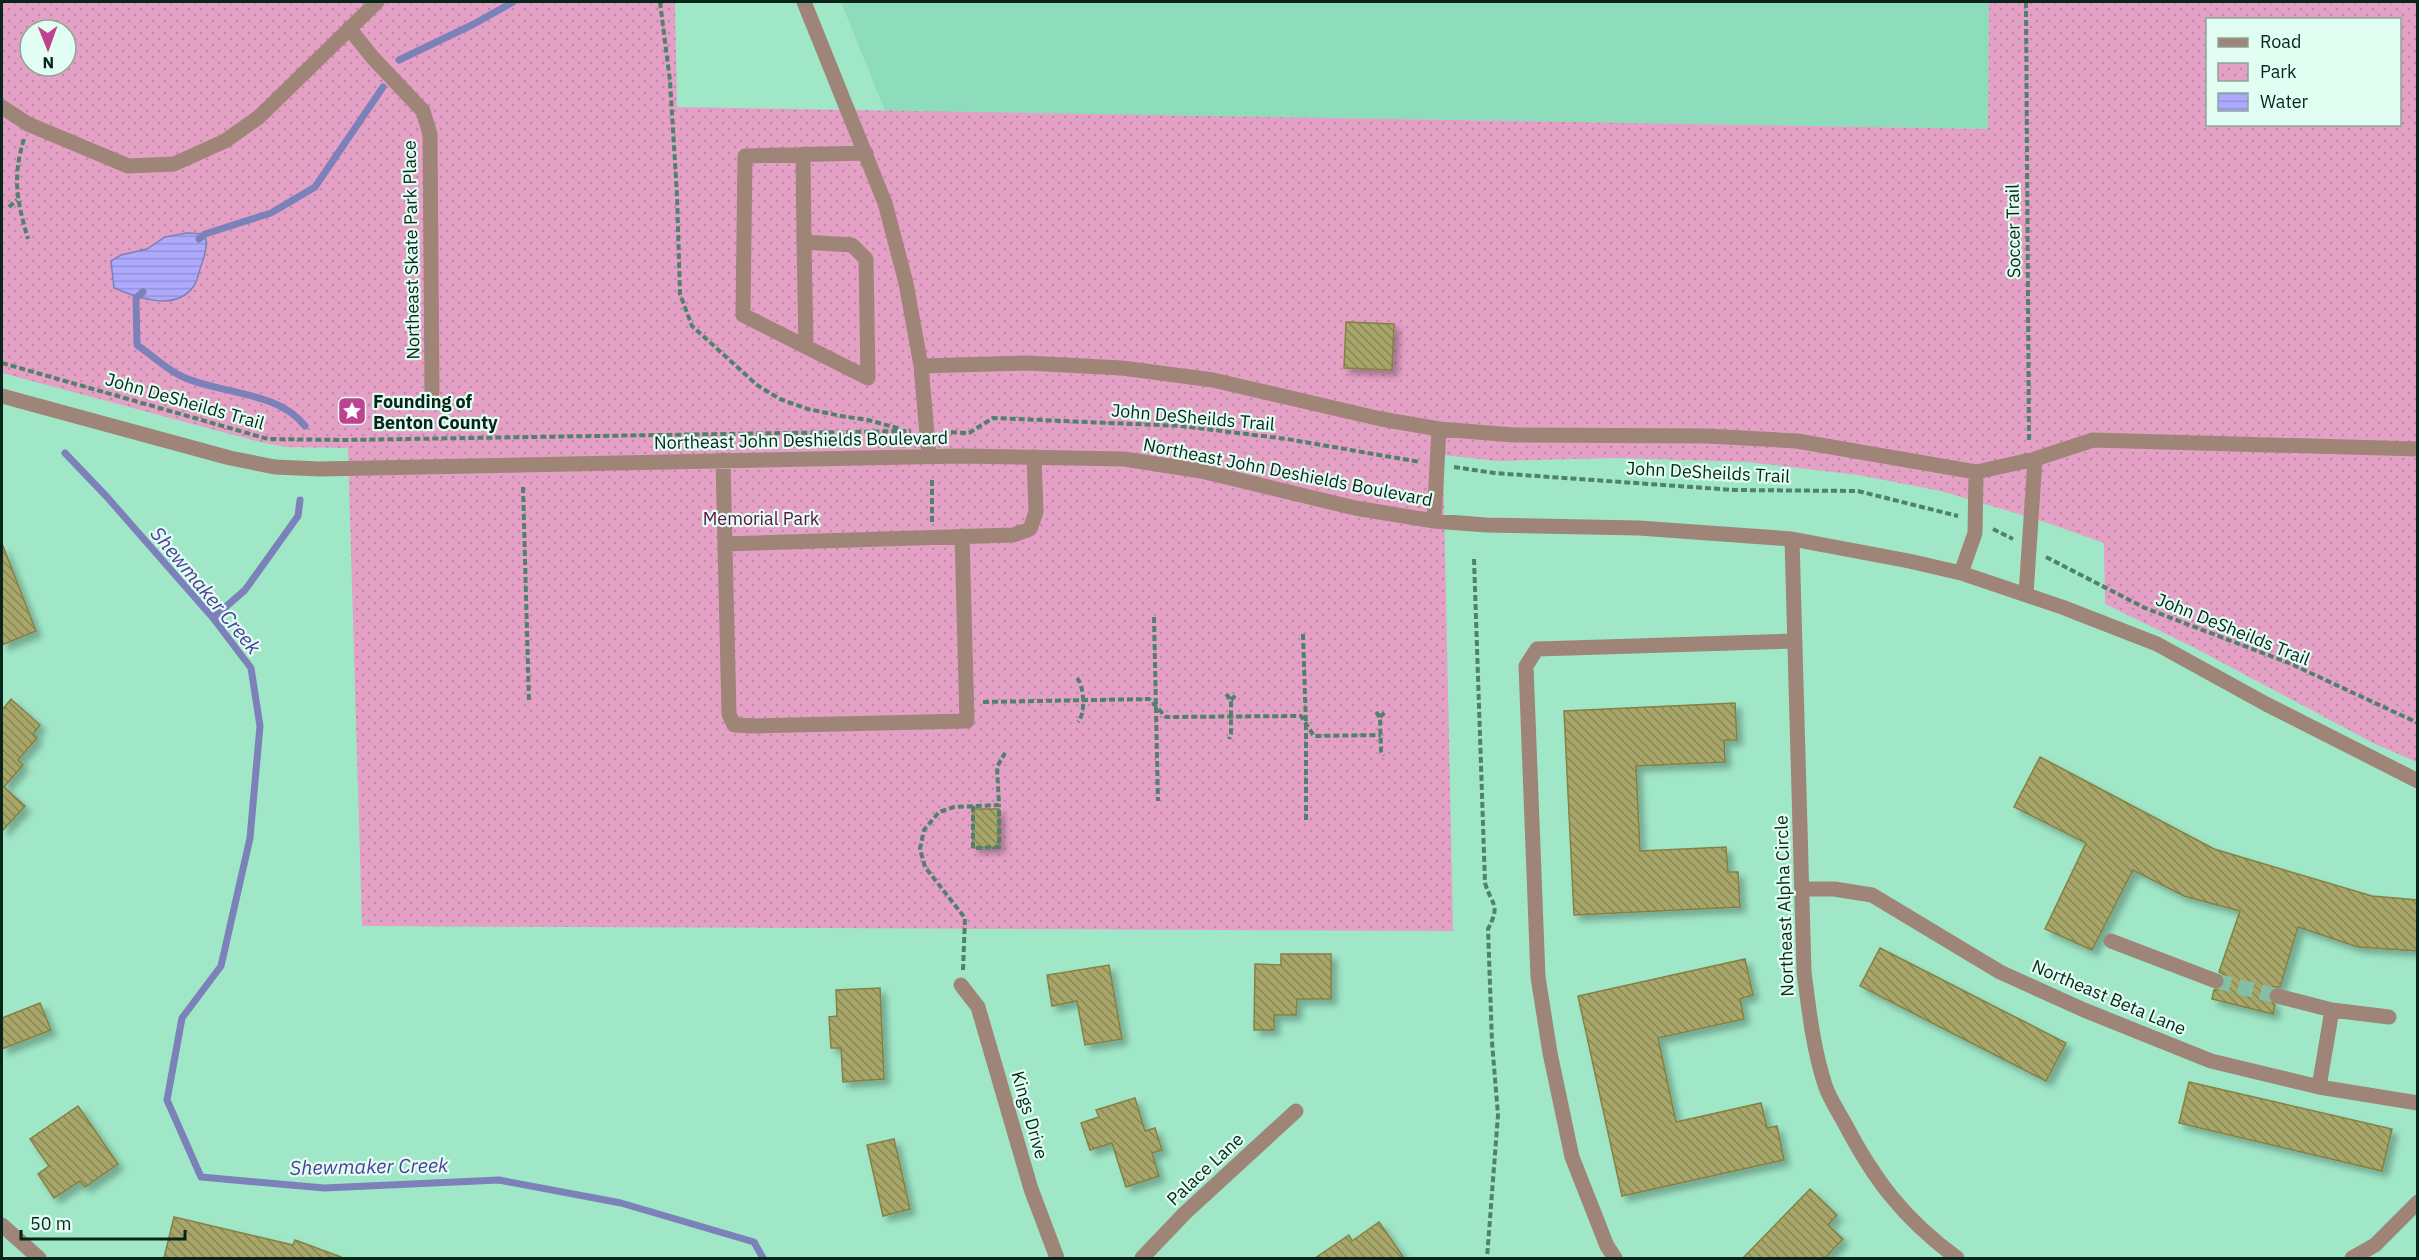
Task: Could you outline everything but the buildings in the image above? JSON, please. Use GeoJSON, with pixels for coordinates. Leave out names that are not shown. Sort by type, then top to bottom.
{"type":"FeatureCollection","features":[{"type":"Feature","properties":{"kind":"street"},"geometry":{"type":"LineString","coordinates":[[2,107],[28,124],[128,166],[174,164],[225,141],[259,117],[377,2]]}},
{"type":"Feature","properties":{"kind":"street"},"geometry":{"type":"LineString","coordinates":[[804,2],[885,203],[906,283],[921,366],[929,457]]}},
{"type":"Feature","properties":{"kind":"street","name":"Northeast Skate Park Place"},"geometry":{"type":"LineString","coordinates":[[349,28],[373,58],[423,111],[430,134],[432,392]]}},
{"type":"Feature","properties":{"kind":"street"},"geometry":{"type":"LineString","coordinates":[[804,242],[852,245],[866,259],[868,378],[743,315],[745,156],[866,153]]}},
{"type":"Feature","properties":{"kind":"street"},"geometry":{"type":"LineString","coordinates":[[803,154],[806,346]]}},
{"type":"Feature","properties":{"kind":"street"},"geometry":{"type":"LineString","coordinates":[[921,366],[1027,363],[1122,368],[1213,380],[1381,419],[1439,429],[1514,435],[1707,436],[1797,441],[1976,472],[2035,459],[2093,440],[2418,449]]}},
{"type":"Feature","properties":{"kind":"street","name":"Northeast John Deshields Boulevard"},"geometry":{"type":"LineString","coordinates":[[2,396],[230,458],[275,466],[320,469],[929,457],[1124,459],[1190,470],[1355,508],[1434,521],[1486,525],[1639,528],[1792,539],[1961,573],[2026,594],[2157,644],[2266,704],[2418,781]]}},
{"type":"Feature","properties":{"kind":"street"},"geometry":{"type":"LineString","coordinates":[[1434,521],[1439,429]]}},
{"type":"Feature","properties":{"kind":"street"},"geometry":{"type":"LineString","coordinates":[[725,544],[1013,535],[1030,529],[1036,512],[1034,457]]}},
{"type":"Feature","properties":{"kind":"street"},"geometry":{"type":"LineString","coordinates":[[2026,594],[2035,459]]}},
{"type":"Feature","properties":{"kind":"street"},"geometry":{"type":"LineString","coordinates":[[723,460],[729,714],[734,725],[967,721],[962,536]]}},
{"type":"Feature","properties":{"kind":"street"},"geometry":{"type":"LineString","coordinates":[[1961,573],[1975,533],[1976,472]]}},
{"type":"Feature","properties":{"kind":"street","name":"Northeast Alpha Circle"},"geometry":{"type":"LineString","coordinates":[[1792,539],[1804,972],[1813,1041],[1826,1087],[1858,1150],[1895,1203],[1927,1236],[1957,1258]]}},
{"type":"Feature","properties":{"kind":"street"},"geometry":{"type":"LineString","coordinates":[[1615,1258],[1607,1246],[1572,1157],[1550,1053],[1538,977],[1526,666],[1538,649],[1795,641]]}},
{"type":"Feature","properties":{"kind":"street","name":"Northeast Beta Lane"},"geometry":{"type":"LineString","coordinates":[[1802,889],[1834,889],[1872,895],[2000,972],[2084,1010],[2211,1061],[2319,1088],[2418,1103]]}},
{"type":"Feature","properties":{"kind":"street"},"geometry":{"type":"LineString","coordinates":[[2111,941],[2216,981]]}},
{"type":"Feature","properties":{"kind":"street","name":"Kings Drive"},"geometry":{"type":"LineString","coordinates":[[961,985],[978,1007],[1031,1189],[1057,1258]]}},
{"type":"Feature","properties":{"kind":"street"},"geometry":{"type":"LineString","coordinates":[[2277,996],[2332,1010],[2389,1017]]}},
{"type":"Feature","properties":{"kind":"street"},"geometry":{"type":"LineString","coordinates":[[2319,1088],[2332,1010]]}},
{"type":"Feature","properties":{"kind":"street","name":"Palace Lane"},"geometry":{"type":"LineString","coordinates":[[1142,1258],[1185,1213],[1296,1111]]}},
{"type":"Feature","properties":{"kind":"street"},"geometry":{"type":"LineString","coordinates":[[2352,1258],[2374,1245],[2418,1202]]}},
{"type":"Feature","properties":{"kind":"street"},"geometry":{"type":"LineString","coordinates":[[2,1225],[16,1240],[39,1258]]}},
{"type":"Feature","properties":{"kind":"path","name":"Soccer Trail"},"geometry":{"type":"LineString","coordinates":[[2026,2],[2028,441],[2035,459]]}},
{"type":"Feature","properties":{"kind":"path"},"geometry":{"type":"LineString","coordinates":[[28,124],[18,159],[17,200],[28,239]]}},
{"type":"Feature","properties":{"kind":"path"},"geometry":{"type":"LineString","coordinates":[[9,207],[17,200]]}},
{"type":"Feature","properties":{"kind":"path","name":"John DeSheilds Trail"},"geometry":{"type":"LineString","coordinates":[[2,363],[268,439],[484,438],[904,430]]}},
{"type":"Feature","properties":{"kind":"path","name":"John DeSheilds Trail"},"geometry":{"type":"LineString","coordinates":[[956,432],[969,433],[993,418],[1181,426],[1287,439],[1431,464]]}},
{"type":"Feature","properties":{"kind":"path","name":"John DeSheilds Trail"},"geometry":{"type":"LineString","coordinates":[[1452,467],[1494,473],[1734,490],[1858,491],[1960,517]]}},
{"type":"Feature","properties":{"kind":"path"},"geometry":{"type":"LineString","coordinates":[[932,480],[932,537]]}},
{"type":"Feature","properties":{"kind":"path"},"geometry":{"type":"LineString","coordinates":[[523,487],[529,703]]}},
{"type":"Feature","properties":{"kind":"path"},"geometry":{"type":"LineString","coordinates":[[1988,527],[2020,542]]}},
{"type":"Feature","properties":{"kind":"path","name":"John DeSheilds Trail"},"geometry":{"type":"LineString","coordinates":[[2042,554],[2145,608],[2289,663],[2418,723]]}},
{"type":"Feature","properties":{"kind":"path"},"geometry":{"type":"LineString","coordinates":[[1474,559],[1485,883],[1488,894],[1495,902],[1495,912],[1488,929],[1492,1042],[1498,1115],[1487,1258]]}},
{"type":"Feature","properties":{"kind":"path"},"geometry":{"type":"LineString","coordinates":[[1154,617],[1158,801]]}},
{"type":"Feature","properties":{"kind":"path"},"geometry":{"type":"LineString","coordinates":[[1303,634],[1306,821]]}},
{"type":"Feature","properties":{"kind":"path"},"geometry":{"type":"LineString","coordinates":[[1077,678],[1081,683],[1084,719],[1078,722]]}},
{"type":"Feature","properties":{"kind":"path"},"geometry":{"type":"LineString","coordinates":[[1081,683],[1085,679]]}},
{"type":"Feature","properties":{"kind":"path"},"geometry":{"type":"LineString","coordinates":[[1226,694],[1231,700],[1233,736],[1229,739]]}},
{"type":"Feature","properties":{"kind":"path"},"geometry":{"type":"LineString","coordinates":[[1231,700],[1236,695]]}},
{"type":"Feature","properties":{"kind":"path"},"geometry":{"type":"LineString","coordinates":[[1004,701],[1149,699],[1166,717],[1301,716],[1314,736],[1381,735]]}},
{"type":"Feature","properties":{"kind":"path"},"geometry":{"type":"LineString","coordinates":[[1376,712],[1380,717],[1381,754]]}},
{"type":"Feature","properties":{"kind":"path"},"geometry":{"type":"LineString","coordinates":[[1380,717],[1385,712]]}},
{"type":"Feature","properties":{"kind":"path"},"geometry":{"type":"LineString","coordinates":[[973,806],[973,848],[999,848],[997,767],[1005,753]]}},
{"type":"Feature","properties":{"kind":"path"},"geometry":{"type":"LineString","coordinates":[[961,985],[965,956],[964,918],[925,867],[920,849],[924,830],[939,812],[954,807],[986,808],[999,805]]}},
{"type":"Feature","properties":{"kind":"shaded area"},"geometry":{"type":"Polygon","coordinates":[[[841,2],[1989,2],[1988,129],[885,111],[841,2]]]}},
{"type":"Feature","properties":{"kind":"green space","name":"Memorial Park"},"geometry":{"type":"Polygon","coordinates":[[[2,2],[675,2],[677,107],[1988,129],[1989,2],[2417,2],[2417,762],[2375,744],[2193,647],[2105,604],[2104,543],[2042,521],[1941,491],[1858,475],[1748,462],[1616,458],[1497,461],[1443,455],[1453,931],[362,926],[348,448],[286,447],[2,373],[2,2]]]}},
{"type":"Feature","properties":{"kind":"water"},"geometry":{"type":"Polygon","coordinates":[[[187,233],[205,234],[206,242],[197,280],[188,293],[168,301],[157,301],[134,296],[114,288],[111,261],[121,255],[147,249],[165,237],[187,233]]]}},
{"type":"Feature","properties":{"kind":"waterway"},"geometry":{"type":"LineString","coordinates":[[399,60],[474,24],[513,2]]}},
{"type":"Feature","properties":{"kind":"waterway"},"geometry":{"type":"LineString","coordinates":[[199,239],[205,234],[271,213],[315,187],[383,87]]}},
{"type":"Feature","properties":{"kind":"waterway"},"geometry":{"type":"LineString","coordinates":[[143,292],[136,298],[137,345],[183,377],[280,406],[305,426]]}},
{"type":"Feature","properties":{"kind":"waterway","name":"Shewmaker Creek"},"geometry":{"type":"LineString","coordinates":[[65,453],[107,497],[213,618],[251,668],[260,726],[250,838],[221,966],[182,1018],[167,1100],[201,1177],[324,1188],[499,1180],[621,1203],[754,1242],[763,1258]]}},
{"type":"Feature","properties":{"kind":"waterway"},"geometry":{"type":"LineString","coordinates":[[213,618],[245,590],[298,516],[300,500]]}},
{"type":"Feature","properties":{"kind":"tunnel"},"geometry":{"type":"LineString","coordinates":[[2216,981],[2277,996]]}},
{"type":"Feature","properties":{"kind":"place","name":"Founding of Benton County"},"geometry":{"type":"Point","coordinates":[352,411]}}]}
